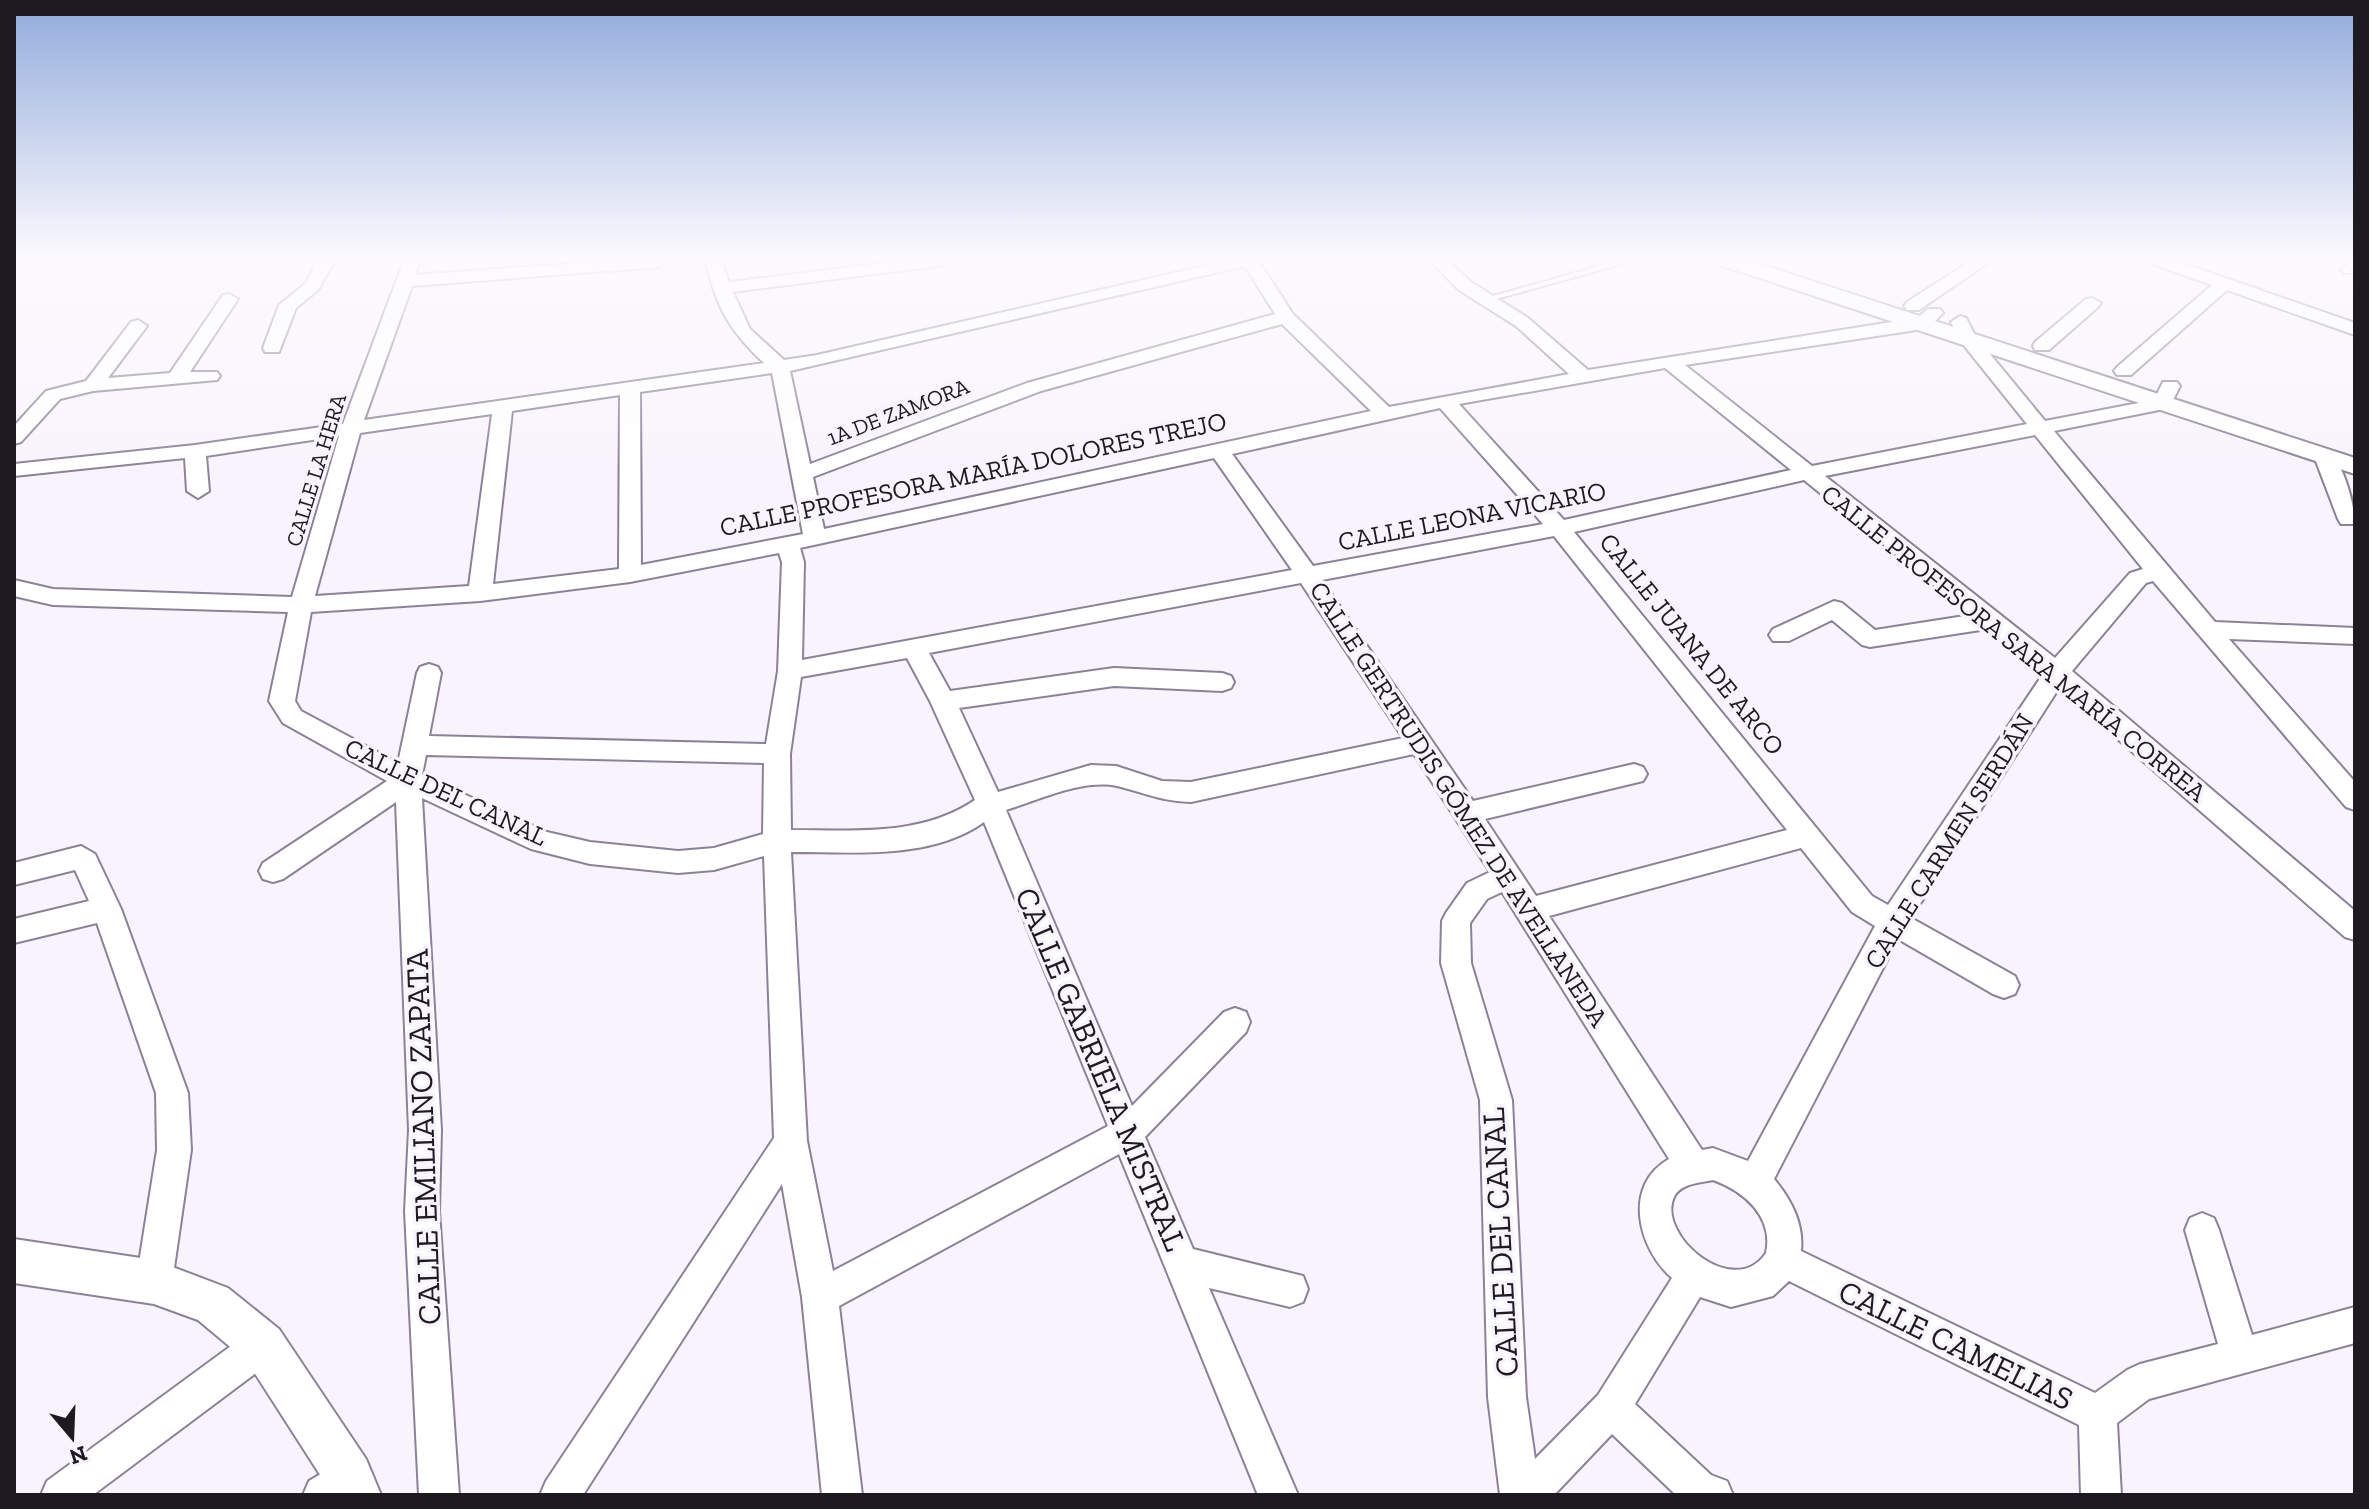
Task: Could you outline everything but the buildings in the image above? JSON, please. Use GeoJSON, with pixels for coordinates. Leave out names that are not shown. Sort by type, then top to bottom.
{"type":"FeatureCollection","features":[{"type":"Feature","properties":{"kind":"street"},"geometry":{"type":"LineString","coordinates":[[93,385],[135,330]]}},
{"type":"Feature","properties":{"kind":"street"},"geometry":{"type":"LineString","coordinates":[[176,378],[208,330]]}},
{"type":"Feature","properties":{"kind":"street"},"geometry":{"type":"LineString","coordinates":[[272,348],[279,330]]}},
{"type":"Feature","properties":{"kind":"street","name":"CALLE LA HERA"},"geometry":{"type":"LineString","coordinates":[[301,605],[351,429],[388,330]]}},
{"type":"Feature","properties":{"kind":"street"},"geometry":{"type":"LineString","coordinates":[[741,330],[780,367],[803,474],[802,541],[793,562],[790,671],[777,754],[777,841],[791,1141],[820,1297],[842,1495]]}},
{"type":"Feature","properties":{"kind":"street"},"geometry":{"type":"LineString","coordinates":[[14,470],[195,451],[780,367],[948,330]]}},
{"type":"Feature","properties":{"kind":"street","name":"1A DE ZAMORA"},"geometry":{"type":"LineString","coordinates":[[803,474],[1034,387],[1238,330]]}},
{"type":"Feature","properties":{"kind":"street"},"geometry":{"type":"LineString","coordinates":[[1300,330],[1386,415]]}},
{"type":"Feature","properties":{"kind":"street"},"geometry":{"type":"LineString","coordinates":[[1531,330],[1584,377]]}},
{"type":"Feature","properties":{"kind":"street","name":"CALLE PROFESORA MARÍA DOLORES TREJO"},"geometry":{"type":"LineString","coordinates":[[14,588],[53,597],[301,605],[480,593],[630,575],[802,541],[1445,401],[1836,330]]}},
{"type":"Feature","properties":{"kind":"street"},"geometry":{"type":"LineString","coordinates":[[1964,330],[2039,428],[2158,572],[2355,800]]}},
{"type":"Feature","properties":{"kind":"street"},"geometry":{"type":"LineString","coordinates":[[1965,330],[2166,395],[2355,466]]}},
{"type":"Feature","properties":{"kind":"street"},"geometry":{"type":"LineString","coordinates":[[1966,330],[2042,346],[2124,371],[2166,395],[2355,443]]}},
{"type":"Feature","properties":{"kind":"street"},"geometry":{"type":"LineString","coordinates":[[2042,346],[2060,330]]}},
{"type":"Feature","properties":{"kind":"street"},"geometry":{"type":"LineString","coordinates":[[2124,371],[2171,330]]}},
{"type":"Feature","properties":{"kind":"street","name":"CALLE PROFESORA SARA MARÍA CORREA"},"geometry":{"type":"LineString","coordinates":[[1669,362],[2057,672],[2355,928]]}},
{"type":"Feature","properties":{"kind":"street"},"geometry":{"type":"LineString","coordinates":[[14,438],[53,395],[93,385],[210,376]]}},
{"type":"Feature","properties":{"kind":"street"},"geometry":{"type":"LineString","coordinates":[[630,387],[630,575]]}},
{"type":"Feature","properties":{"kind":"street","name":"CALLE LEONA VICARIO"},"geometry":{"type":"LineString","coordinates":[[790,671],[1310,577],[1559,528],[1808,473],[2039,428],[2166,395]]}},
{"type":"Feature","properties":{"kind":"street","name":"CALLE JUANA DE ARCO"},"geometry":{"type":"LineString","coordinates":[[1445,401],[1559,528],[1862,904],[2004,985]]}},
{"type":"Feature","properties":{"kind":"street"},"geometry":{"type":"LineString","coordinates":[[480,593],[503,405]]}},
{"type":"Feature","properties":{"kind":"street","name":"CALLE GERTRUDIS GÓMEZ DE AVELLANEDA"},"geometry":{"type":"LineString","coordinates":[[1218,448],[1310,577],[1418,744],[1509,876],[1692,1165]]}},
{"type":"Feature","properties":{"kind":"street"},"geometry":{"type":"LineString","coordinates":[[195,451],[198,491]]}},
{"type":"Feature","properties":{"kind":"street"},"geometry":{"type":"LineString","coordinates":[[2324,456],[2349,519]]}},
{"type":"Feature","properties":{"kind":"street","name":"CALLE CARMEN SERDÁN"},"geometry":{"type":"LineString","coordinates":[[1754,1183],[1893,921],[2057,672],[2138,578],[2158,572]]}},
{"type":"Feature","properties":{"kind":"street","name":"CALLE DEL CANAL"},"geometry":{"type":"LineString","coordinates":[[301,605],[282,701],[292,717],[408,780],[541,841],[590,853],[678,862],[714,859],[777,841],[882,841],[926,834],[961,824],[990,804],[1091,775],[1116,776],[1162,791],[1191,792],[1418,744]]}},
{"type":"Feature","properties":{"kind":"street"},"geometry":{"type":"LineString","coordinates":[[1781,635],[1834,609],[1870,639],[1993,620]]}},
{"type":"Feature","properties":{"kind":"street"},"geometry":{"type":"LineString","coordinates":[[2210,630],[2355,636]]}},
{"type":"Feature","properties":{"kind":"street","name":"CALLE GABRIELA MISTRAL"},"geometry":{"type":"LineString","coordinates":[[914,648],[943,701],[990,804],[1278,1495]]}},
{"type":"Feature","properties":{"kind":"street","name":"CALLE EMILIANO ZAPATA"},"geometry":{"type":"LineString","coordinates":[[429,673],[408,780],[425,1130],[422,1211],[439,1495]]}},
{"type":"Feature","properties":{"kind":"street"},"geometry":{"type":"LineString","coordinates":[[943,701],[1114,677],[1222,682]]}},
{"type":"Feature","properties":{"kind":"street"},"geometry":{"type":"LineString","coordinates":[[413,745],[777,754]]}},
{"type":"Feature","properties":{"kind":"street"},"geometry":{"type":"LineString","coordinates":[[1467,813],[1634,774]]}},
{"type":"Feature","properties":{"kind":"street"},"geometry":{"type":"LineString","coordinates":[[273,871],[408,780]]}},
{"type":"Feature","properties":{"kind":"street"},"geometry":{"type":"LineString","coordinates":[[1529,910],[1808,835]]}},
{"type":"Feature","properties":{"kind":"street"},"geometry":{"type":"LineString","coordinates":[[14,874],[81,857],[107,909],[172,1093],[174,1150],[154,1282]]}},
{"type":"Feature","properties":{"kind":"street","name":"CALLE DEL CANAL"},"geometry":{"type":"LineString","coordinates":[[1509,876],[1477,891],[1456,921],[1456,963],[1496,1100],[1507,1397],[1520,1495]]}},
{"type":"Feature","properties":{"kind":"street"},"geometry":{"type":"LineString","coordinates":[[14,931],[107,909]]}},
{"type":"Feature","properties":{"kind":"street"},"geometry":{"type":"LineString","coordinates":[[820,1297],[1127,1133],[1235,1022]]}},
{"type":"Feature","properties":{"kind":"street"},"geometry":{"type":"LineString","coordinates":[[560,1495],[791,1141]]}},
{"type":"Feature","properties":{"kind":"street"},"geometry":{"type":"LineString","coordinates":[[1713,1164],[1734,1171],[1754,1183],[1771,1200],[1781,1219],[1786,1240],[1783,1260],[1773,1275],[1737,1289],[1715,1285],[1694,1275],[1675,1260],[1662,1241],[1655,1220],[1654,1201],[1661,1184],[1674,1171],[1692,1165],[1713,1164]]}},
{"type":"Feature","properties":{"kind":"street"},"geometry":{"type":"LineString","coordinates":[[2202,1230],[2240,1355]]}},
{"type":"Feature","properties":{"kind":"street","name":"CALLE CAMELIAS"},"geometry":{"type":"LineString","coordinates":[[1783,1260],[2098,1414],[2140,1383],[2355,1325]]}},
{"type":"Feature","properties":{"kind":"street"},"geometry":{"type":"LineString","coordinates":[[14,1261],[154,1282],[212,1304],[263,1345],[343,1489]]}},
{"type":"Feature","properties":{"kind":"street"},"geometry":{"type":"LineString","coordinates":[[1184,1264],[1290,1289]]}},
{"type":"Feature","properties":{"kind":"street"},"geometry":{"type":"LineString","coordinates":[[1527,1495],[1611,1408],[1694,1275]]}},
{"type":"Feature","properties":{"kind":"street"},"geometry":{"type":"LineString","coordinates":[[61,1495],[263,1345]]}},
{"type":"Feature","properties":{"kind":"street"},"geometry":{"type":"LineString","coordinates":[[1611,1408],[1706,1494]]}},
{"type":"Feature","properties":{"kind":"street"},"geometry":{"type":"LineString","coordinates":[[2098,1414],[2101,1495]]}}]}
